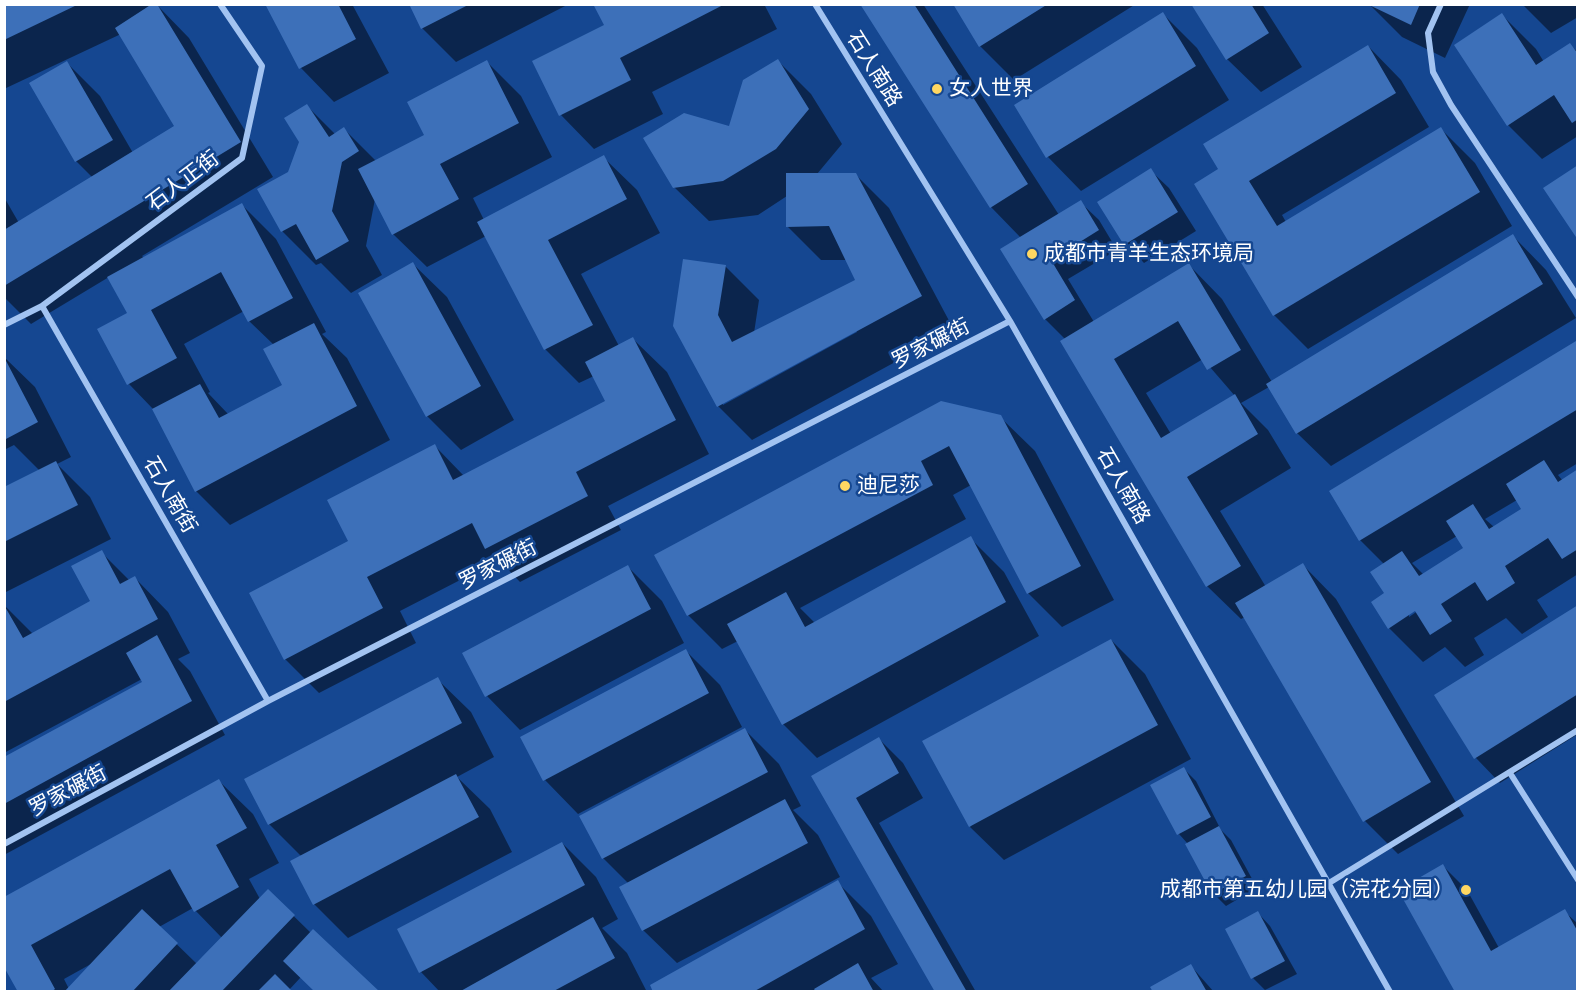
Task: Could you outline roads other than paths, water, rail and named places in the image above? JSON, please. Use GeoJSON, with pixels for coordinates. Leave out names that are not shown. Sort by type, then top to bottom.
{"type":"FeatureCollection","features":[{"type":"Feature","properties":{"kind":"street","name":"石人正街"},"geometry":{"type":"LineString","coordinates":[[4,325],[42,306],[242,158],[262,66],[220,4]]}},
{"type":"Feature","properties":{"kind":"street","name":"石人南路"},"geometry":{"type":"LineString","coordinates":[[815,4],[1010,321],[1390,992]]}},
{"type":"Feature","properties":{"kind":"street"},"geometry":{"type":"LineString","coordinates":[[1441,4],[1428,33],[1433,72],[1451,105],[1578,297]]}},
{"type":"Feature","properties":{"kind":"street","name":"石人南街"},"geometry":{"type":"LineString","coordinates":[[42,306],[268,701]]}},
{"type":"Feature","properties":{"kind":"street","name":"罗家碾街"},"geometry":{"type":"LineString","coordinates":[[4,844],[268,701],[1010,321]]}},
{"type":"Feature","properties":{"kind":"street"},"geometry":{"type":"LineString","coordinates":[[1329,883],[1578,730]]}},
{"type":"Feature","properties":{"kind":"street"},"geometry":{"type":"LineString","coordinates":[[1510,773],[1578,880]]}},
{"type":"Feature","properties":{"kind":"place","name":"女人世界"},"geometry":{"type":"Point","coordinates":[937,89]}},
{"type":"Feature","properties":{"kind":"place","name":"成都市青羊生态环境局"},"geometry":{"type":"Point","coordinates":[1032,254]}},
{"type":"Feature","properties":{"kind":"place","name":"迪尼莎"},"geometry":{"type":"Point","coordinates":[845,486]}},
{"type":"Feature","properties":{"kind":"place","name":"成都市第五幼儿园（浣花分园）"},"geometry":{"type":"Point","coordinates":[1466,890]}}]}
